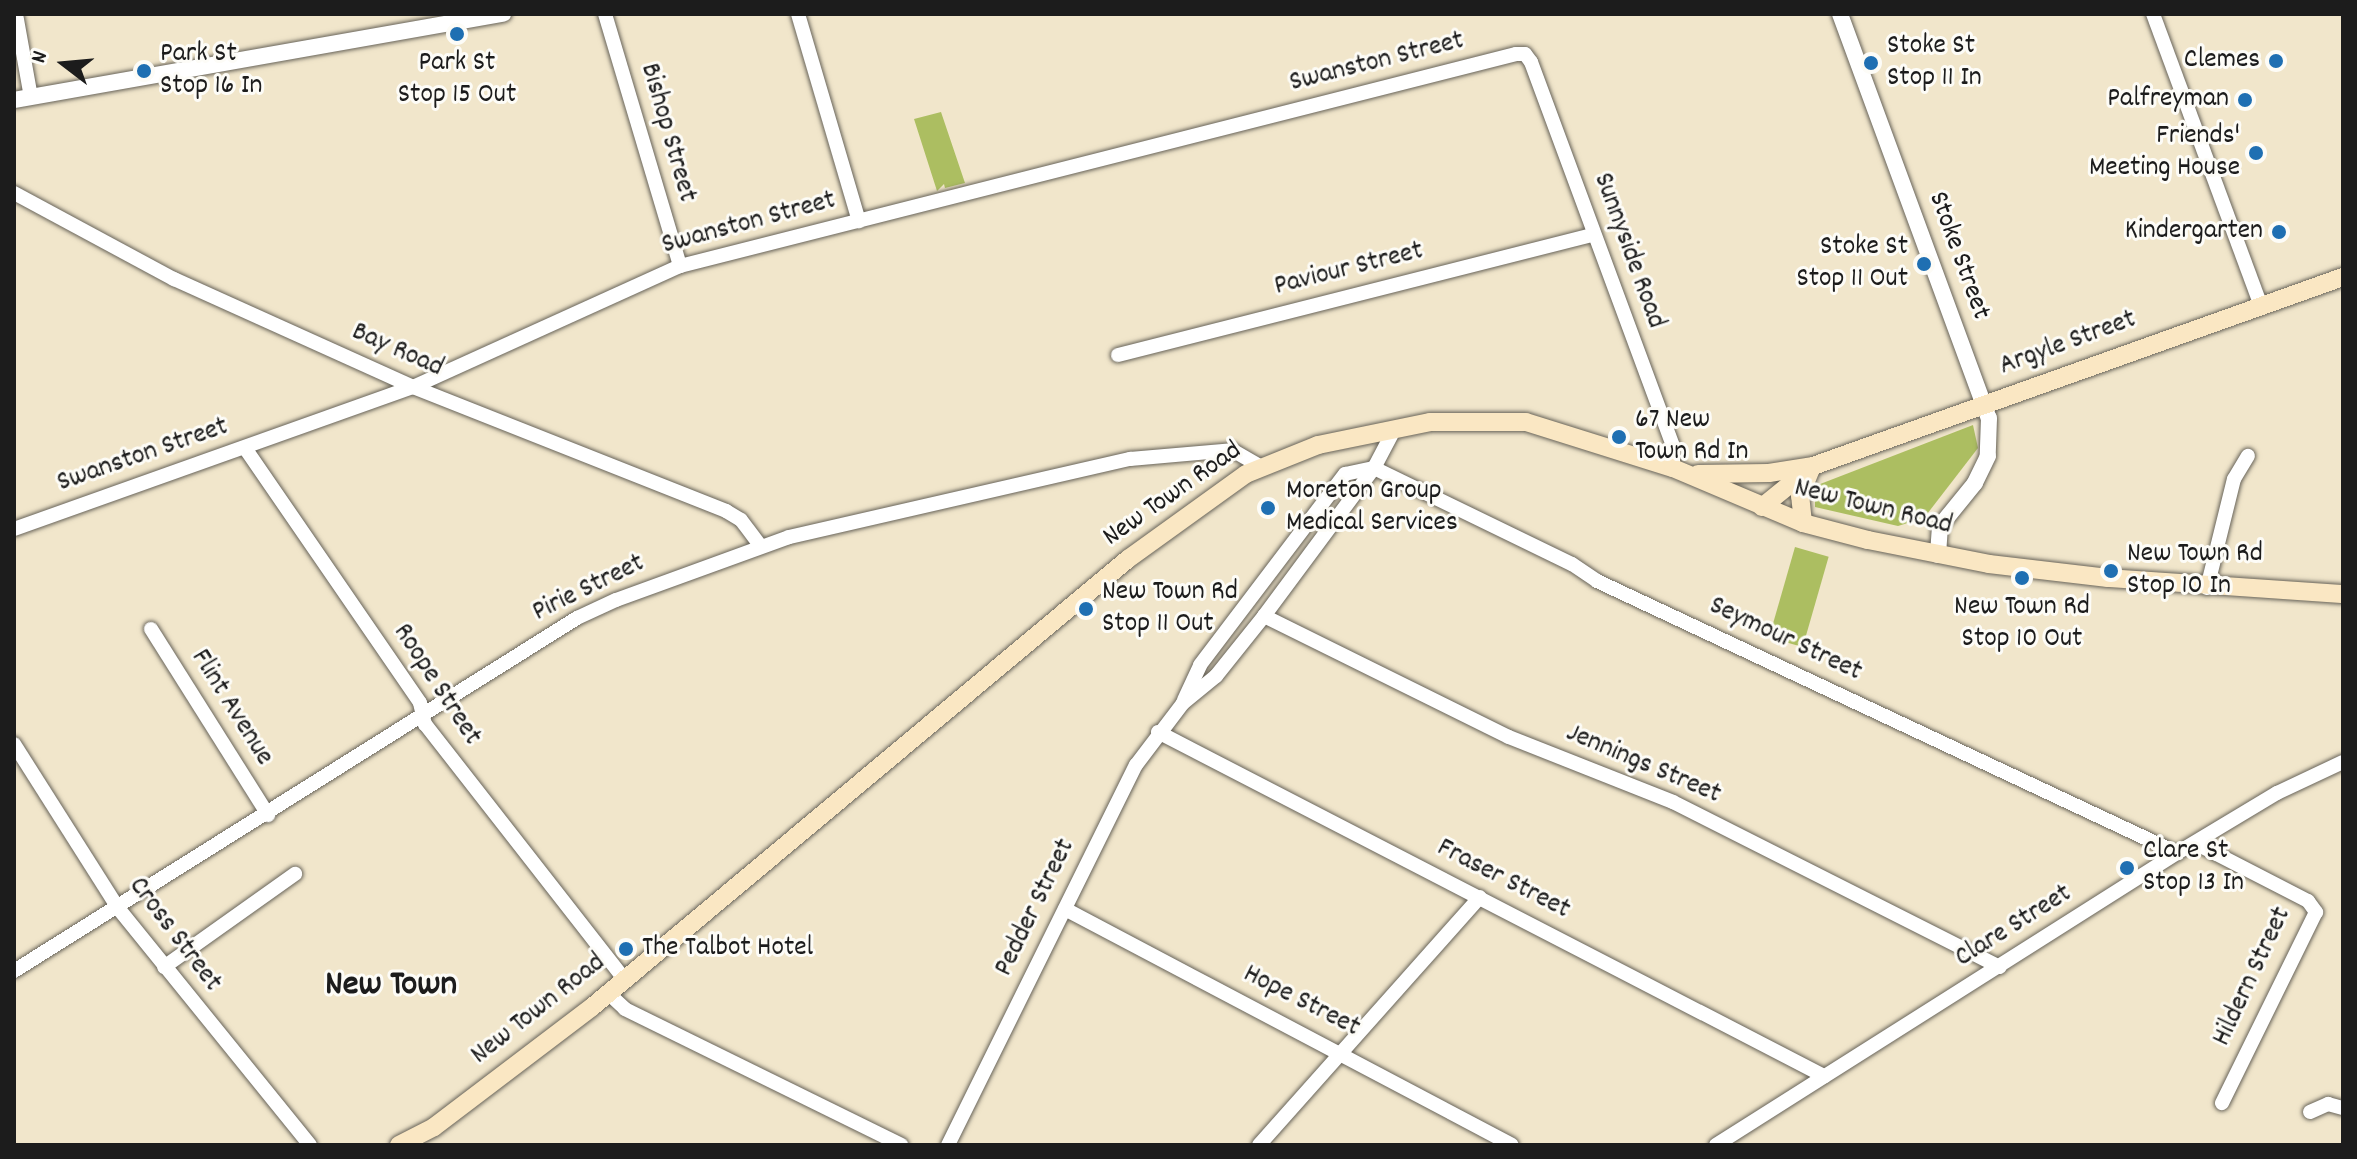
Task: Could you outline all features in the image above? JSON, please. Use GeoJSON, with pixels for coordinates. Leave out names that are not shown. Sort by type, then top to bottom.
{"type":"FeatureCollection","features":[{"type":"Feature","properties":{"kind":"main road","name":"Argyle Street"},"geometry":{"type":"LineString","coordinates":[[1680,471],[1769,473],[1813,466],[1986,411],[2343,277]]}},
{"type":"Feature","properties":{"kind":"main road","name":"New Town Road"},"geometry":{"type":"LineString","coordinates":[[399,1145],[434,1127],[625,980],[1013,650],[1207,500],[1260,466],[1318,445],[1395,428],[1488,419],[1526,422],[1680,471],[1803,523],[1938,555],[2207,588],[2343,594]]}},
{"type":"Feature","properties":{"kind":"main road","name":"Argyle Street"},"geometry":{"type":"LineString","coordinates":[[1762,507],[1813,466]]}},
{"type":"Feature","properties":{"kind":"main road"},"geometry":{"type":"LineString","coordinates":[[1803,523],[1800,496],[1813,466]]}},
{"type":"Feature","properties":{"kind":"street"},"geometry":{"type":"LineString","coordinates":[[16,14],[22,98],[504,14]]}},
{"type":"Feature","properties":{"kind":"street","name":"Bishop Street"},"geometry":{"type":"LineString","coordinates":[[605,14],[680,266]]}},
{"type":"Feature","properties":{"kind":"street"},"geometry":{"type":"LineString","coordinates":[[798,14],[859,221]]}},
{"type":"Feature","properties":{"kind":"street","name":"Stoke Street"},"geometry":{"type":"LineString","coordinates":[[1840,14],[1986,411],[1988,456],[1975,483],[1940,526],[1938,555]]}},
{"type":"Feature","properties":{"kind":"street"},"geometry":{"type":"LineString","coordinates":[[2153,14],[2261,306]]}},
{"type":"Feature","properties":{"kind":"street","name":"Swanston Street"},"geometry":{"type":"LineString","coordinates":[[14,529],[413,387],[680,266],[1525,54]]}},
{"type":"Feature","properties":{"kind":"street","name":"Sunnyside Road"},"geometry":{"type":"LineString","coordinates":[[1525,54],[1680,471]]}},
{"type":"Feature","properties":{"kind":"street","name":"Bay Road"},"geometry":{"type":"LineString","coordinates":[[14,193],[174,279],[413,387],[726,511],[741,520],[760,545]]}},
{"type":"Feature","properties":{"kind":"street","name":"Paviour Street"},"geometry":{"type":"LineString","coordinates":[[1118,355],[1593,235]]}},
{"type":"Feature","properties":{"kind":"street","name":"Pedder Street"},"geometry":{"type":"LineString","coordinates":[[948,1145],[1136,765],[1158,732],[1183,703],[1216,676],[1264,616],[1374,468],[1395,428]]}},
{"type":"Feature","properties":{"kind":"street","name":"Roope Street"},"geometry":{"type":"LineString","coordinates":[[245,448],[420,703],[421,716],[625,980]]}},
{"type":"Feature","properties":{"kind":"street","name":"Pirie Street"},"geometry":{"type":"LineString","coordinates":[[14,971],[268,815],[577,618],[760,545],[1130,459],[1232,450],[1260,466]]}},
{"type":"Feature","properties":{"kind":"street"},"geometry":{"type":"LineString","coordinates":[[2207,588],[2234,479],[2248,456]]}},
{"type":"Feature","properties":{"kind":"street","name":"Pedder Street"},"geometry":{"type":"LineString","coordinates":[[1183,703],[1200,665],[1345,474],[1374,468]]}},
{"type":"Feature","properties":{"kind":"street","name":"Seymour Street"},"geometry":{"type":"LineString","coordinates":[[1374,468],[1572,564],[1597,581],[2177,853]]}},
{"type":"Feature","properties":{"kind":"street","name":"Jennings Street"},"geometry":{"type":"LineString","coordinates":[[1264,616],[1509,737],[1673,802],[2000,967]]}},
{"type":"Feature","properties":{"kind":"street","name":"Flint Avenue"},"geometry":{"type":"LineString","coordinates":[[151,629],[268,815]]}},
{"type":"Feature","properties":{"kind":"street","name":"Fraser Street"},"geometry":{"type":"LineString","coordinates":[[1158,732],[1824,1076]]}},
{"type":"Feature","properties":{"kind":"street","name":"Cross Street"},"geometry":{"type":"LineString","coordinates":[[14,744],[118,908],[310,1145]]}},
{"type":"Feature","properties":{"kind":"street","name":"Clare Street"},"geometry":{"type":"LineString","coordinates":[[1716,1145],[2177,853],[2197,844],[2277,793],[2343,762]]}},
{"type":"Feature","properties":{"kind":"street","name":"Hildern Street"},"geometry":{"type":"LineString","coordinates":[[2197,844],[2308,901],[2316,912],[2222,1103]]}},
{"type":"Feature","properties":{"kind":"street"},"geometry":{"type":"LineString","coordinates":[[164,967],[295,874]]}},
{"type":"Feature","properties":{"kind":"street"},"geometry":{"type":"LineString","coordinates":[[1259,1145],[1480,897]]}},
{"type":"Feature","properties":{"kind":"street","name":"Hope Street"},"geometry":{"type":"LineString","coordinates":[[1065,909],[1344,1053],[1512,1145]]}},
{"type":"Feature","properties":{"kind":"street"},"geometry":{"type":"LineString","coordinates":[[608,993],[625,1009],[901,1145]]}},
{"type":"Feature","properties":{"kind":"street"},"geometry":{"type":"LineString","coordinates":[[2310,1112],[2328,1104],[2343,1108]]}},
{"type":"Feature","properties":{"kind":"green space"},"geometry":{"type":"Polygon","coordinates":[[[941,112],[965,183],[945,188],[944,184],[937,191],[914,119],[941,112]]]}},
{"type":"Feature","properties":{"kind":"green space"},"geometry":{"type":"Polygon","coordinates":[[[1973,425],[1978,448],[1924,518],[1898,526],[1815,507],[1815,486],[1973,425]]]}},
{"type":"Feature","properties":{"kind":"green space"},"geometry":{"type":"Polygon","coordinates":[[[1795,547],[1829,557],[1803,647],[1769,637],[1795,547]]]}},
{"type":"Feature","properties":{"kind":"place","name":"Park St Stop 15 Out"},"geometry":{"type":"Point","coordinates":[457,34]}},
{"type":"Feature","properties":{"kind":"place","name":"Clemes"},"geometry":{"type":"Point","coordinates":[2276,61]}},
{"type":"Feature","properties":{"kind":"place","name":"Stoke St Stop 11 In"},"geometry":{"type":"Point","coordinates":[1871,63]}},
{"type":"Feature","properties":{"kind":"place","name":"Park St Stop 16 In"},"geometry":{"type":"Point","coordinates":[144,71]}},
{"type":"Feature","properties":{"kind":"place","name":"Palfreyman"},"geometry":{"type":"Point","coordinates":[2245,100]}},
{"type":"Feature","properties":{"kind":"place","name":"Friends' Meeting House"},"geometry":{"type":"Point","coordinates":[2256,153]}},
{"type":"Feature","properties":{"kind":"place","name":"Kindergarten"},"geometry":{"type":"Point","coordinates":[2279,232]}},
{"type":"Feature","properties":{"kind":"place","name":"Stoke St Stop 11 Out"},"geometry":{"type":"Point","coordinates":[1924,264]}},
{"type":"Feature","properties":{"kind":"place","name":"67 New Town Rd In"},"geometry":{"type":"Point","coordinates":[1619,437]}},
{"type":"Feature","properties":{"kind":"place","name":"Moreton Group Medical Services"},"geometry":{"type":"Point","coordinates":[1268,508]}},
{"type":"Feature","properties":{"kind":"place","name":"New Town Rd Stop 10 In"},"geometry":{"type":"Point","coordinates":[2111,571]}},
{"type":"Feature","properties":{"kind":"place","name":"New Town Rd Stop 10 Out"},"geometry":{"type":"Point","coordinates":[2022,578]}},
{"type":"Feature","properties":{"kind":"place","name":"New Town Rd Stop 11 Out"},"geometry":{"type":"Point","coordinates":[1086,609]}},
{"type":"Feature","properties":{"kind":"place","name":"Clare St Stop 13 In"},"geometry":{"type":"Point","coordinates":[2127,868]}},
{"type":"Feature","properties":{"kind":"place","name":"The Talbot Hotel"},"geometry":{"type":"Point","coordinates":[626,949]}},
{"type":"Feature","properties":{"kind":"district","name":"New Town"},"geometry":{"type":"Point","coordinates":[391,987]}}]}
